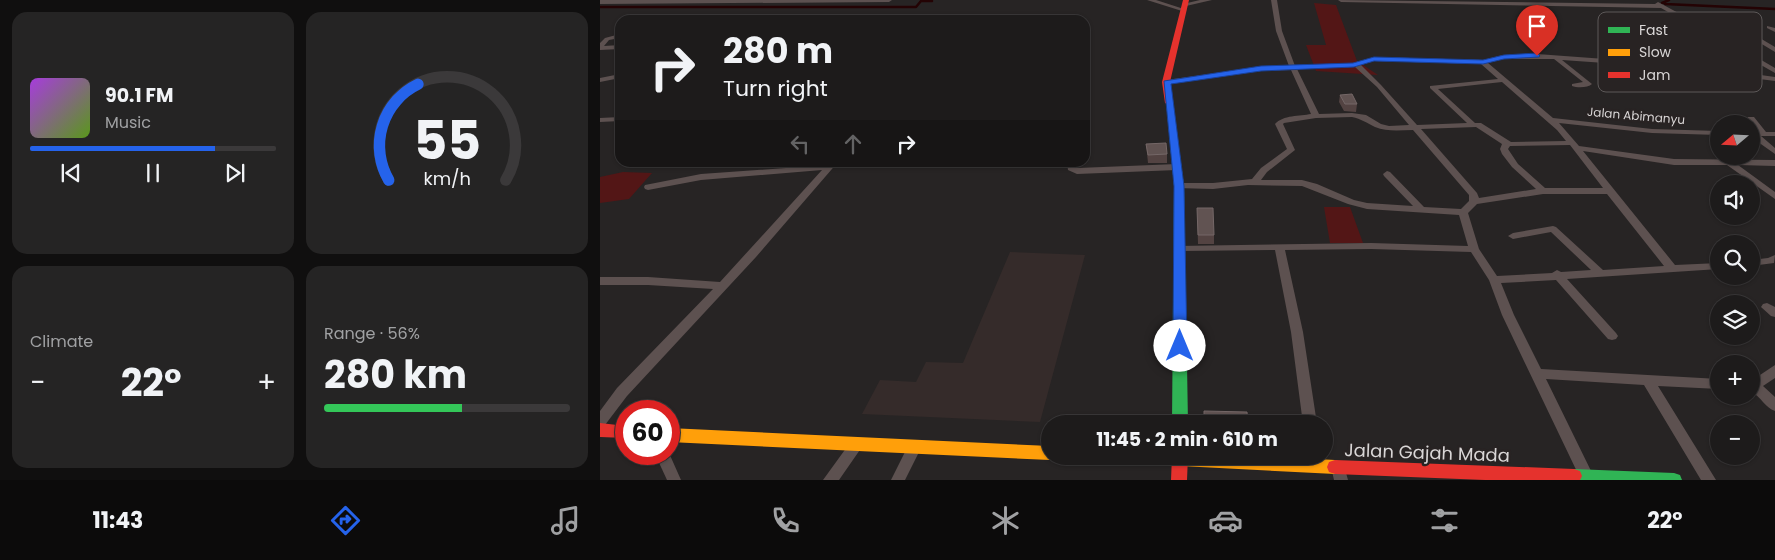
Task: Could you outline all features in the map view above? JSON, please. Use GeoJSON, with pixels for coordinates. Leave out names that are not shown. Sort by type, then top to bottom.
{"type":"FeatureCollection","features":[{"type":"Feature","properties":{"kind":"main road"},"geometry":{"type":"LineString","coordinates":[[1180,415],[1179,186],[1166,82],[1185,5]]}},
{"type":"Feature","properties":{"kind":"main road"},"geometry":{"type":"LineString","coordinates":[[600,430],[615,431]]}},
{"type":"Feature","properties":{"kind":"main road"},"geometry":{"type":"LineString","coordinates":[[680,436],[1041,453]]}},
{"type":"Feature","properties":{"kind":"main road"},"geometry":{"type":"LineString","coordinates":[[1179,480],[1180,465]]}},
{"type":"Feature","properties":{"kind":"main road","name":"Jalan Gajah Mada"},"geometry":{"type":"LineString","coordinates":[[1323,465],[1340,474],[1674,480]]}},
{"type":"Feature","properties":{"kind":"street"},"geometry":{"type":"LineString","coordinates":[[600,2],[889,0]]}},
{"type":"Feature","properties":{"kind":"street"},"geometry":{"type":"LineString","coordinates":[[1150,0],[1185,5],[1209,0]]}},
{"type":"Feature","properties":{"kind":"street"},"geometry":{"type":"LineString","coordinates":[[1274,0],[1284,51],[1294,67],[1316,116]]}},
{"type":"Feature","properties":{"kind":"street"},"geometry":{"type":"LineString","coordinates":[[1340,0],[1663,6]]}},
{"type":"Feature","properties":{"kind":"street"},"geometry":{"type":"LineString","coordinates":[[1651,0],[1673,12]]}},
{"type":"Feature","properties":{"kind":"street"},"geometry":{"type":"LineString","coordinates":[[600,47],[607,39],[615,37]]}},
{"type":"Feature","properties":{"kind":"street"},"geometry":{"type":"LineString","coordinates":[[1762,42],[1775,50]]}},
{"type":"Feature","properties":{"kind":"street"},"geometry":{"type":"LineString","coordinates":[[600,47],[615,47]]}},
{"type":"Feature","properties":{"kind":"street"},"geometry":{"type":"LineString","coordinates":[[1166,82],[1261,68],[1336,67],[1374,59],[1483,62],[1512,56],[1556,57],[1598,61]]}},
{"type":"Feature","properties":{"kind":"street"},"geometry":{"type":"LineString","coordinates":[[1556,57],[1589,84],[1574,85]]}},
{"type":"Feature","properties":{"kind":"street"},"geometry":{"type":"LineString","coordinates":[[1483,62],[1551,120],[1575,146],[1672,270]]}},
{"type":"Feature","properties":{"kind":"street"},"geometry":{"type":"LineString","coordinates":[[1762,63],[1775,71]]}},
{"type":"Feature","properties":{"kind":"street"},"geometry":{"type":"LineString","coordinates":[[1356,64],[1372,79],[1474,195],[1474,202]]}},
{"type":"Feature","properties":{"kind":"street"},"geometry":{"type":"LineString","coordinates":[[600,80],[615,77]]}},
{"type":"Feature","properties":{"kind":"street"},"geometry":{"type":"LineString","coordinates":[[1762,77],[1775,79]]}},
{"type":"Feature","properties":{"kind":"street"},"geometry":{"type":"LineString","coordinates":[[1504,80],[1432,88],[1472,124],[1486,129],[1507,144],[1575,146],[1663,161],[1710,163]]}},
{"type":"Feature","properties":{"kind":"street"},"geometry":{"type":"LineString","coordinates":[[1255,182],[1264,170],[1291,150],[1279,124],[1282,120],[1316,116],[1352,115],[1363,117],[1384,127],[1416,128],[1472,124]]}},
{"type":"Feature","properties":{"kind":"street"},"geometry":{"type":"LineString","coordinates":[[600,120],[615,119]]}},
{"type":"Feature","properties":{"kind":"street","name":"Jalan Abimanyu"},"geometry":{"type":"LineString","coordinates":[[1551,120],[1652,130],[1710,133]]}},
{"type":"Feature","properties":{"kind":"street"},"geometry":{"type":"LineString","coordinates":[[1760,130],[1764,134]]}},
{"type":"Feature","properties":{"kind":"street"},"geometry":{"type":"LineString","coordinates":[[1760,134],[1775,134]]}},
{"type":"Feature","properties":{"kind":"street"},"geometry":{"type":"LineString","coordinates":[[1760,140],[1775,152]]}},
{"type":"Feature","properties":{"kind":"street"},"geometry":{"type":"LineString","coordinates":[[1507,144],[1504,154],[1543,191]]}},
{"type":"Feature","properties":{"kind":"street"},"geometry":{"type":"LineString","coordinates":[[1760,164],[1775,164]]}},
{"type":"Feature","properties":{"kind":"street"},"geometry":{"type":"LineString","coordinates":[[1732,165],[1775,196]]}},
{"type":"Feature","properties":{"kind":"street"},"geometry":{"type":"LineString","coordinates":[[1071,167],[1076,171],[1177,166]]}},
{"type":"Feature","properties":{"kind":"street"},"geometry":{"type":"LineString","coordinates":[[648,187],[701,177],[810,167]]}},
{"type":"Feature","properties":{"kind":"street"},"geometry":{"type":"LineString","coordinates":[[600,421],[622,392],[806,196],[830,167]]}},
{"type":"Feature","properties":{"kind":"street"},"geometry":{"type":"LineString","coordinates":[[1388,174],[1422,210]]}},
{"type":"Feature","properties":{"kind":"street"},"geometry":{"type":"LineString","coordinates":[[1179,186],[1212,186],[1255,182],[1302,184],[1314,186],[1351,202],[1367,206],[1463,212],[1474,202],[1543,191],[1609,191]]}},
{"type":"Feature","properties":{"kind":"street"},"geometry":{"type":"LineString","coordinates":[[1463,212],[1474,249],[1494,280],[1508,315],[1587,477]]}},
{"type":"Feature","properties":{"kind":"street"},"geometry":{"type":"LineString","coordinates":[[1513,236],[1553,229],[1601,274]]}},
{"type":"Feature","properties":{"kind":"street"},"geometry":{"type":"LineString","coordinates":[[1180,248],[1371,246],[1474,249]]}},
{"type":"Feature","properties":{"kind":"street"},"geometry":{"type":"LineString","coordinates":[[1279,247],[1297,332],[1309,415]]}},
{"type":"Feature","properties":{"kind":"street"},"geometry":{"type":"LineString","coordinates":[[1760,262],[1770,261],[1775,258]]}},
{"type":"Feature","properties":{"kind":"street"},"geometry":{"type":"LineString","coordinates":[[1494,280],[1558,274],[1601,274],[1710,267]]}},
{"type":"Feature","properties":{"kind":"street"},"geometry":{"type":"LineString","coordinates":[[1558,274],[1612,336]]}},
{"type":"Feature","properties":{"kind":"street"},"geometry":{"type":"LineString","coordinates":[[600,281],[648,281],[722,286]]}},
{"type":"Feature","properties":{"kind":"street"},"geometry":{"type":"LineString","coordinates":[[1760,381],[1775,370]]}},
{"type":"Feature","properties":{"kind":"street"},"geometry":{"type":"LineString","coordinates":[[1537,374],[1710,383]]}},
{"type":"Feature","properties":{"kind":"street"},"geometry":{"type":"LineString","coordinates":[[1647,379],[1709,480]]}},
{"type":"Feature","properties":{"kind":"street"},"geometry":{"type":"LineString","coordinates":[[1760,391],[1775,406]]}},
{"type":"Feature","properties":{"kind":"street"},"geometry":{"type":"LineString","coordinates":[[830,480],[857,444]]}},
{"type":"Feature","properties":{"kind":"street"},"geometry":{"type":"LineString","coordinates":[[898,480],[915,446]]}},
{"type":"Feature","properties":{"kind":"street"},"geometry":{"type":"LineString","coordinates":[[667,465],[674,480]]}},
{"type":"Feature","properties":{"kind":"shaded area"},"geometry":{"type":"Polygon","coordinates":[[[1314,3],[1336,5],[1357,61],[1378,75],[1316,71],[1306,45],[1326,45],[1314,3]]]}},
{"type":"Feature","properties":{"kind":"shaded area"},"geometry":{"type":"Polygon","coordinates":[[[623,172],[652,173],[629,199],[600,203],[600,177],[623,172]]]}},
{"type":"Feature","properties":{"kind":"shaded area"},"geometry":{"type":"Polygon","coordinates":[[[1324,207],[1350,207],[1363,243],[1330,243],[1324,207]]]}},
{"type":"Feature","properties":{"kind":"shaded area"},"geometry":{"type":"Polygon","coordinates":[[[1010,252],[1085,255],[1040,422],[862,414],[880,380],[916,382],[926,362],[963,363],[1010,252]]]}},
{"type":"Feature","properties":{"kind":"building"},"geometry":{"type":"Polygon","coordinates":[[[1352,94],[1357,104],[1345,104],[1340,95],[1352,94]]]}},
{"type":"Feature","properties":{"kind":"building"},"geometry":{"type":"Polygon","coordinates":[[[1166,143],[1167,154],[1148,155],[1146,144],[1166,143]]]}},
{"type":"Feature","properties":{"kind":"building"},"geometry":{"type":"Polygon","coordinates":[[[1197,208],[1213,208],[1214,235],[1198,235],[1197,208]]]}},
{"type":"Feature","properties":{"kind":"building"},"geometry":{"type":"Polygon","coordinates":[[[1204,411],[1247,412],[1247,415],[1204,415],[1204,411]]]}},
{"type":"Feature","properties":{"kind":"waterway"},"geometry":{"type":"LineString","coordinates":[[1662,3],[1669,0]]}},
{"type":"Feature","properties":{"kind":"waterway"},"geometry":{"type":"LineString","coordinates":[[600,7],[916,7],[921,1],[932,1]]}},
{"type":"Feature","properties":{"kind":"waterway"},"geometry":{"type":"LineString","coordinates":[[1665,4],[1775,9]]}},
{"type":"Feature","properties":{"kind":"traffic: fast"},"geometry":{"type":"LineString","coordinates":[[1169,103],[1179,186],[1180,415]]}},
{"type":"Feature","properties":{"kind":"traffic: fast"},"geometry":{"type":"LineString","coordinates":[[1574,476],[1674,480]]}},
{"type":"Feature","properties":{"kind":"traffic: slow"},"geometry":{"type":"LineString","coordinates":[[680,436],[1041,453]]}},
{"type":"Feature","properties":{"kind":"traffic: slow"},"geometry":{"type":"LineString","coordinates":[[1296,465],[1335,467]]}},
{"type":"Feature","properties":{"kind":"traffic: jam"},"geometry":{"type":"LineString","coordinates":[[1169,103],[1166,82],[1186,0]]}},
{"type":"Feature","properties":{"kind":"traffic: jam"},"geometry":{"type":"LineString","coordinates":[[600,430],[615,431]]}},
{"type":"Feature","properties":{"kind":"traffic: jam"},"geometry":{"type":"LineString","coordinates":[[1179,480],[1180,465]]}},
{"type":"Feature","properties":{"kind":"traffic: jam"},"geometry":{"type":"LineString","coordinates":[[1335,467],[1574,476]]}},
{"type":"Feature","properties":{"kind":"route"},"geometry":{"type":"LineString","coordinates":[[1180,346],[1179,186],[1166,82],[1261,68],[1336,67],[1354,65],[1364,60],[1374,59],[1483,62],[1504,57],[1537,56]]}}]}
